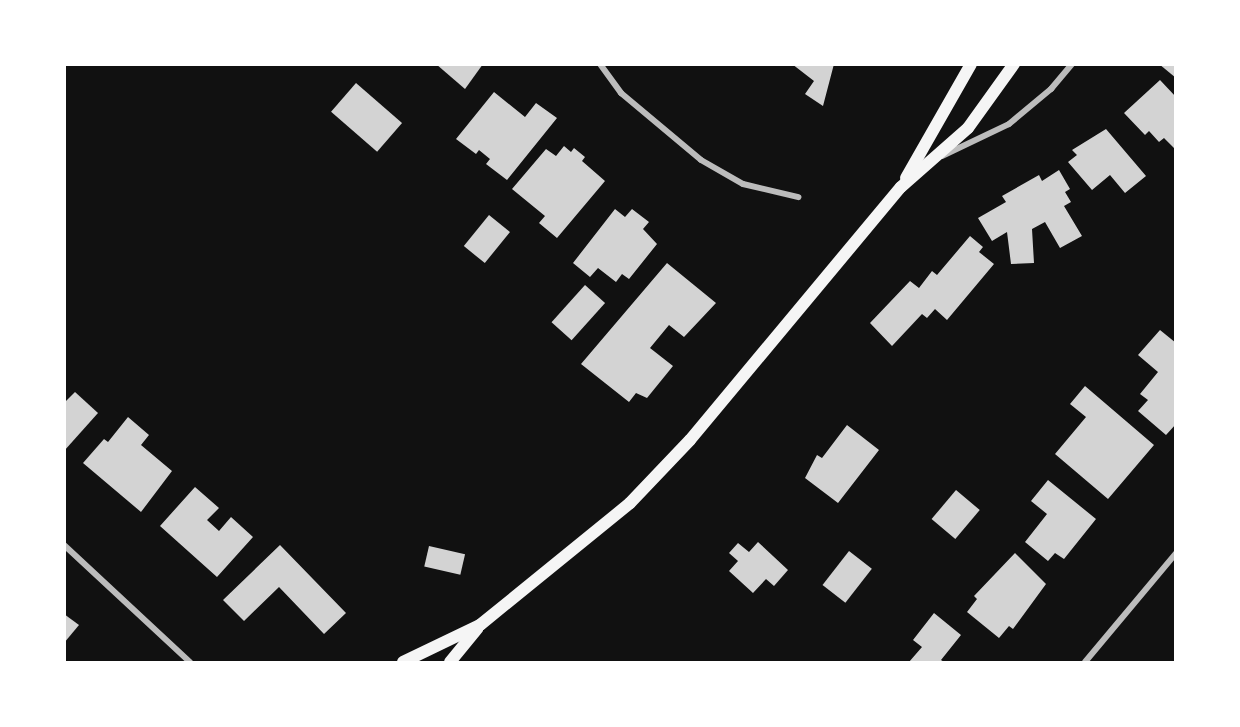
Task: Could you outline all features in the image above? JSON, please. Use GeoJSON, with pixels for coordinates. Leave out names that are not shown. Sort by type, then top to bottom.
{"type":"FeatureCollection","features":[{"type":"Feature","properties":{"kind":"main road"},"geometry":{"type":"LineString","coordinates":[[901,187],[970,64]]}},
{"type":"Feature","properties":{"kind":"main road"},"geometry":{"type":"LineString","coordinates":[[450,663],[480,625],[630,503],[690,440],[901,187],[968,128],[1014,64]]}},
{"type":"Feature","properties":{"kind":"main road"},"geometry":{"type":"LineString","coordinates":[[403,663],[480,625]]}},
{"type":"Feature","properties":{"kind":"street"},"geometry":{"type":"LineString","coordinates":[[600,64],[621,93],[701,160],[742,184],[798,196]]}},
{"type":"Feature","properties":{"kind":"street"},"geometry":{"type":"LineString","coordinates":[[930,162],[1009,124],[1051,89],[1072,64]]}},
{"type":"Feature","properties":{"kind":"street"},"geometry":{"type":"LineString","coordinates":[[64,545],[190,663]]}},
{"type":"Feature","properties":{"kind":"street"},"geometry":{"type":"LineString","coordinates":[[1085,663],[1176,553]]}},
{"type":"Feature","properties":{"kind":"building"},"geometry":{"type":"Polygon","coordinates":[[[436,64],[483,64],[465,89],[436,64]]]}},
{"type":"Feature","properties":{"kind":"building"},"geometry":{"type":"Polygon","coordinates":[[[792,64],[834,64],[823,106],[805,94],[814,81],[792,64]]]}},
{"type":"Feature","properties":{"kind":"building"},"geometry":{"type":"Polygon","coordinates":[[[1159,64],[1176,64],[1176,78],[1159,64]]]}},
{"type":"Feature","properties":{"kind":"building"},"geometry":{"type":"Polygon","coordinates":[[[1160,80],[1176,97],[1176,150],[1164,138],[1159,142],[1149,131],[1145,135],[1124,113],[1160,80]]]}},
{"type":"Feature","properties":{"kind":"building"},"geometry":{"type":"Polygon","coordinates":[[[356,83],[402,123],[377,152],[331,112],[356,83]]]}},
{"type":"Feature","properties":{"kind":"building"},"geometry":{"type":"Polygon","coordinates":[[[494,92],[525,117],[536,103],[557,118],[507,180],[486,164],[490,159],[479,150],[476,154],[456,139],[494,92]]]}},
{"type":"Feature","properties":{"kind":"building"},"geometry":{"type":"Polygon","coordinates":[[[1106,129],[1146,176],[1125,193],[1110,175],[1092,190],[1068,162],[1077,155],[1072,150],[1106,129]]]}},
{"type":"Feature","properties":{"kind":"building"},"geometry":{"type":"Polygon","coordinates":[[[564,146],[571,152],[574,148],[585,157],[582,161],[605,181],[557,238],[539,223],[545,216],[512,189],[546,149],[556,156],[564,146]]]}},
{"type":"Feature","properties":{"kind":"building"},"geometry":{"type":"Polygon","coordinates":[[[1059,170],[1070,189],[1065,192],[1071,202],[1064,206],[1082,236],[1060,248],[1045,222],[1032,229],[1034,263],[1011,264],[1007,232],[992,241],[978,218],[1006,202],[1002,196],[1039,175],[1042,181],[1059,170]]]}},
{"type":"Feature","properties":{"kind":"building"},"geometry":{"type":"Polygon","coordinates":[[[615,209],[625,217],[632,209],[649,222],[643,229],[657,244],[629,279],[622,274],[616,282],[598,268],[590,277],[573,263],[615,209]]]}},
{"type":"Feature","properties":{"kind":"building"},"geometry":{"type":"Polygon","coordinates":[[[489,215],[510,232],[485,263],[464,246],[489,215]]]}},
{"type":"Feature","properties":{"kind":"building"},"geometry":{"type":"Polygon","coordinates":[[[970,236],[983,247],[979,252],[994,264],[947,320],[935,309],[927,318],[922,314],[892,346],[870,323],[910,281],[919,288],[932,271],[937,275],[970,236]]]}},
{"type":"Feature","properties":{"kind":"building"},"geometry":{"type":"Polygon","coordinates":[[[667,263],[716,303],[684,337],[669,325],[650,348],[673,366],[647,398],[636,393],[629,402],[581,364],[667,263]]]}},
{"type":"Feature","properties":{"kind":"building"},"geometry":{"type":"Polygon","coordinates":[[[585,285],[605,303],[572,340],[552,322],[585,285]]]}},
{"type":"Feature","properties":{"kind":"building"},"geometry":{"type":"Polygon","coordinates":[[[1160,330],[1176,343],[1176,424],[1166,435],[1138,411],[1148,400],[1140,394],[1158,372],[1138,355],[1160,330]]]}},
{"type":"Feature","properties":{"kind":"building"},"geometry":{"type":"Polygon","coordinates":[[[1085,386],[1154,445],[1108,499],[1055,454],[1086,417],[1070,404],[1085,386]]]}},
{"type":"Feature","properties":{"kind":"building"},"geometry":{"type":"Polygon","coordinates":[[[75,392],[98,413],[64,451],[64,403],[75,392]]]}},
{"type":"Feature","properties":{"kind":"building"},"geometry":{"type":"Polygon","coordinates":[[[128,417],[149,435],[141,445],[172,471],[141,512],[83,463],[104,439],[108,442],[128,417]]]}},
{"type":"Feature","properties":{"kind":"building"},"geometry":{"type":"Polygon","coordinates":[[[847,425],[879,450],[838,503],[805,478],[817,455],[822,458],[847,425]]]}},
{"type":"Feature","properties":{"kind":"building"},"geometry":{"type":"Polygon","coordinates":[[[1048,480],[1096,519],[1064,559],[1055,553],[1048,561],[1025,542],[1047,514],[1031,501],[1048,480]]]}},
{"type":"Feature","properties":{"kind":"building"},"geometry":{"type":"Polygon","coordinates":[[[195,487],[219,508],[207,520],[219,531],[231,517],[253,537],[217,577],[160,526],[195,487]]]}},
{"type":"Feature","properties":{"kind":"building"},"geometry":{"type":"Polygon","coordinates":[[[956,490],[980,510],[955,539],[932,519],[956,490]]]}},
{"type":"Feature","properties":{"kind":"building"},"geometry":{"type":"Polygon","coordinates":[[[758,542],[788,570],[774,586],[766,579],[753,593],[729,571],[738,561],[729,553],[738,543],[749,552],[758,542]]]}},
{"type":"Feature","properties":{"kind":"building"},"geometry":{"type":"Polygon","coordinates":[[[280,545],[346,613],[324,634],[279,587],[244,621],[223,600],[280,545]]]}},
{"type":"Feature","properties":{"kind":"building"},"geometry":{"type":"Polygon","coordinates":[[[429,546],[465,554],[460,575],[424,566],[429,546]]]}},
{"type":"Feature","properties":{"kind":"building"},"geometry":{"type":"Polygon","coordinates":[[[849,551],[872,569],[845,603],[823,585],[849,551]]]}},
{"type":"Feature","properties":{"kind":"building"},"geometry":{"type":"Polygon","coordinates":[[[1015,553],[1046,584],[1013,629],[1009,626],[999,638],[967,612],[977,599],[974,596],[1015,553]]]}},
{"type":"Feature","properties":{"kind":"building"},"geometry":{"type":"Polygon","coordinates":[[[934,613],[961,635],[941,660],[944,662],[909,662],[922,647],[913,640],[934,613]]]}},
{"type":"Feature","properties":{"kind":"building"},"geometry":{"type":"Polygon","coordinates":[[[64,614],[79,625],[64,643],[64,614]]]}}]}
